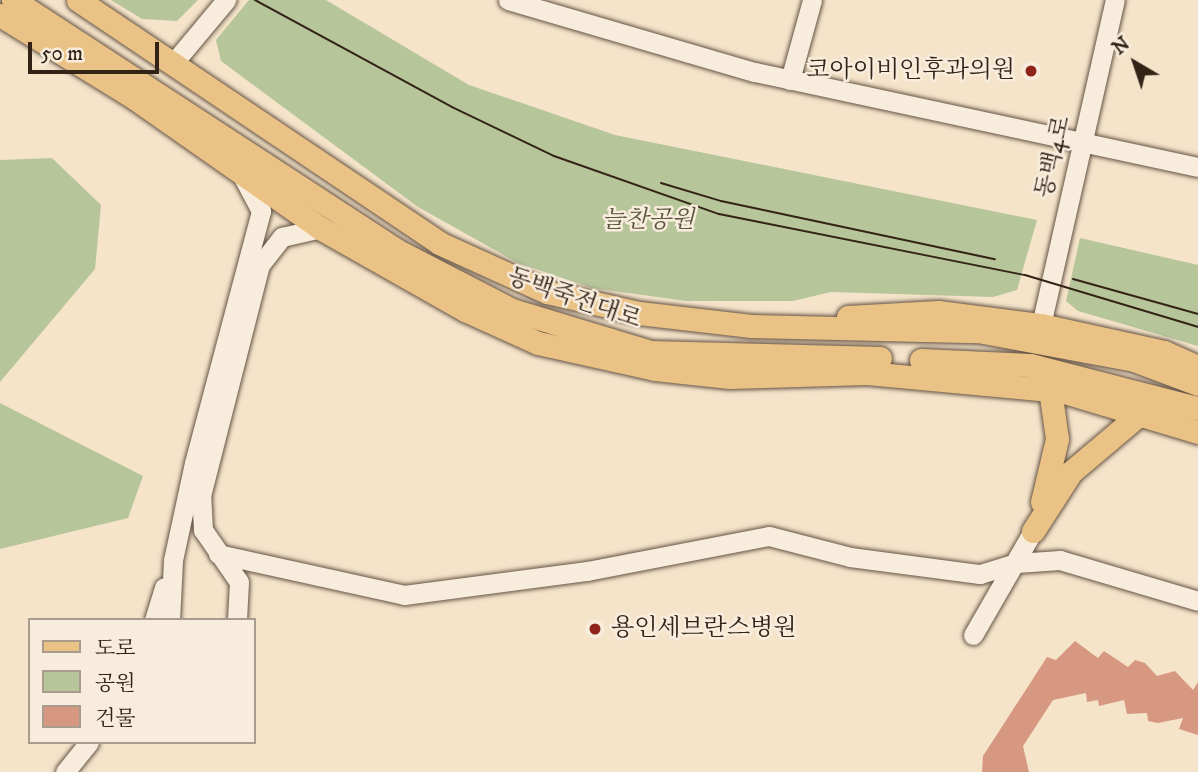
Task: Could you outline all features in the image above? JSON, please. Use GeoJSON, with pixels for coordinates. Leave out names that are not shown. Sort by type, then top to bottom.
{"type":"FeatureCollection","features":[{"type":"Feature","properties":{"kind":"main road","name":"동백죽전대로"},"geometry":{"type":"LineString","coordinates":[[13,0],[405,255],[512,310],[650,352],[1030,365],[1198,408]]}},
{"type":"Feature","properties":{"kind":"main road","name":"동백죽전대로"},"geometry":{"type":"LineString","coordinates":[[78,0],[175,61],[439,243],[547,292],[639,313],[751,326],[978,331],[1133,360],[1198,384]]}},
{"type":"Feature","properties":{"kind":"main road"},"geometry":{"type":"LineString","coordinates":[[0,15],[136,99],[320,229],[465,310],[538,343],[655,369],[730,377],[905,374],[1050,389],[1142,412],[1198,432]]}},
{"type":"Feature","properties":{"kind":"main road"},"geometry":{"type":"LineString","coordinates":[[405,255],[465,310]]}},
{"type":"Feature","properties":{"kind":"main road"},"geometry":{"type":"LineString","coordinates":[[751,326],[938,312],[1041,325],[1164,352],[1198,367]]}},
{"type":"Feature","properties":{"kind":"main road"},"geometry":{"type":"LineString","coordinates":[[655,369],[711,354]]}},
{"type":"Feature","properties":{"kind":"main road"},"geometry":{"type":"LineString","coordinates":[[1033,531],[1056,456],[1050,389]]}},
{"type":"Feature","properties":{"kind":"main road"},"geometry":{"type":"LineString","coordinates":[[1033,531],[1087,455],[1142,412]]}},
{"type":"Feature","properties":{"kind":"street"},"geometry":{"type":"LineString","coordinates":[[175,61],[226,0]]}},
{"type":"Feature","properties":{"kind":"street"},"geometry":{"type":"LineString","coordinates":[[508,0],[544,6],[790,80],[1083,140],[1198,167]]}},
{"type":"Feature","properties":{"kind":"street"},"geometry":{"type":"LineString","coordinates":[[790,80],[813,0]]}},
{"type":"Feature","properties":{"kind":"street","name":"동백4로"},"geometry":{"type":"LineString","coordinates":[[1041,325],[1115,0]]}},
{"type":"Feature","properties":{"kind":"street"},"geometry":{"type":"LineString","coordinates":[[155,618],[173,560],[261,211],[242,176]]}},
{"type":"Feature","properties":{"kind":"street"},"geometry":{"type":"LineString","coordinates":[[237,618],[240,591],[203,530],[201,496],[260,265],[282,237],[320,229]]}},
{"type":"Feature","properties":{"kind":"street"},"geometry":{"type":"LineString","coordinates":[[973,635],[1033,531]]}},
{"type":"Feature","properties":{"kind":"street"},"geometry":{"type":"LineString","coordinates":[[218,554],[404,595],[587,571],[769,536],[850,556],[980,574],[1016,562],[1060,560],[1198,601]]}},
{"type":"Feature","properties":{"kind":"street"},"geometry":{"type":"LineString","coordinates":[[170,618],[173,560]]}},
{"type":"Feature","properties":{"kind":"street"},"geometry":{"type":"LineString","coordinates":[[240,591],[282,569]]}},
{"type":"Feature","properties":{"kind":"street"},"geometry":{"type":"LineString","coordinates":[[65,772],[87,744]]}},
{"type":"Feature","properties":{"kind":"green space"},"geometry":{"type":"Polygon","coordinates":[[[111,0],[198,0],[177,21],[142,19],[111,0]]]}},
{"type":"Feature","properties":{"kind":"green space","name":"늘찬공원"},"geometry":{"type":"Polygon","coordinates":[[[249,0],[326,0],[469,85],[615,135],[1037,220],[1017,290],[993,297],[831,292],[793,301],[686,301],[592,288],[518,263],[418,207],[221,61],[216,40],[249,0]]]}},
{"type":"Feature","properties":{"kind":"green space"},"geometry":{"type":"Polygon","coordinates":[[[52,158],[101,205],[95,269],[0,382],[0,160],[52,158]]]}},
{"type":"Feature","properties":{"kind":"green space"},"geometry":{"type":"Polygon","coordinates":[[[1080,238],[1198,265],[1198,346],[1078,311],[1066,301],[1080,238]]]}},
{"type":"Feature","properties":{"kind":"green space"},"geometry":{"type":"Polygon","coordinates":[[[0,403],[143,476],[128,518],[0,549],[0,403]]]}},
{"type":"Feature","properties":{"kind":"building"},"geometry":{"type":"Polygon","coordinates":[[[1075,641],[1098,658],[1104,651],[1128,667],[1135,660],[1145,663],[1157,676],[1175,671],[1193,690],[1198,682],[1198,735],[1179,729],[1183,718],[1158,723],[1148,721],[1147,713],[1127,714],[1124,700],[1099,706],[1098,700],[1087,702],[1086,693],[1053,700],[1023,746],[1029,772],[982,772],[983,756],[1047,657],[1056,660],[1075,641]]]}},
{"type":"Feature","properties":{"kind":"tram line"},"geometry":{"type":"LineString","coordinates":[[255,0],[452,107],[554,156],[719,214],[1025,275],[1198,327]]}},
{"type":"Feature","properties":{"kind":"tram line"},"geometry":{"type":"LineString","coordinates":[[661,183],[721,201],[995,259]]}},
{"type":"Feature","properties":{"kind":"tram line"},"geometry":{"type":"LineString","coordinates":[[1073,279],[1198,314]]}},
{"type":"Feature","properties":{"kind":"place","name":"코아이비인후과의원"},"geometry":{"type":"Point","coordinates":[1031,71]}},
{"type":"Feature","properties":{"kind":"place","name":"용인세브란스병원"},"geometry":{"type":"Point","coordinates":[595,629]}}]}
